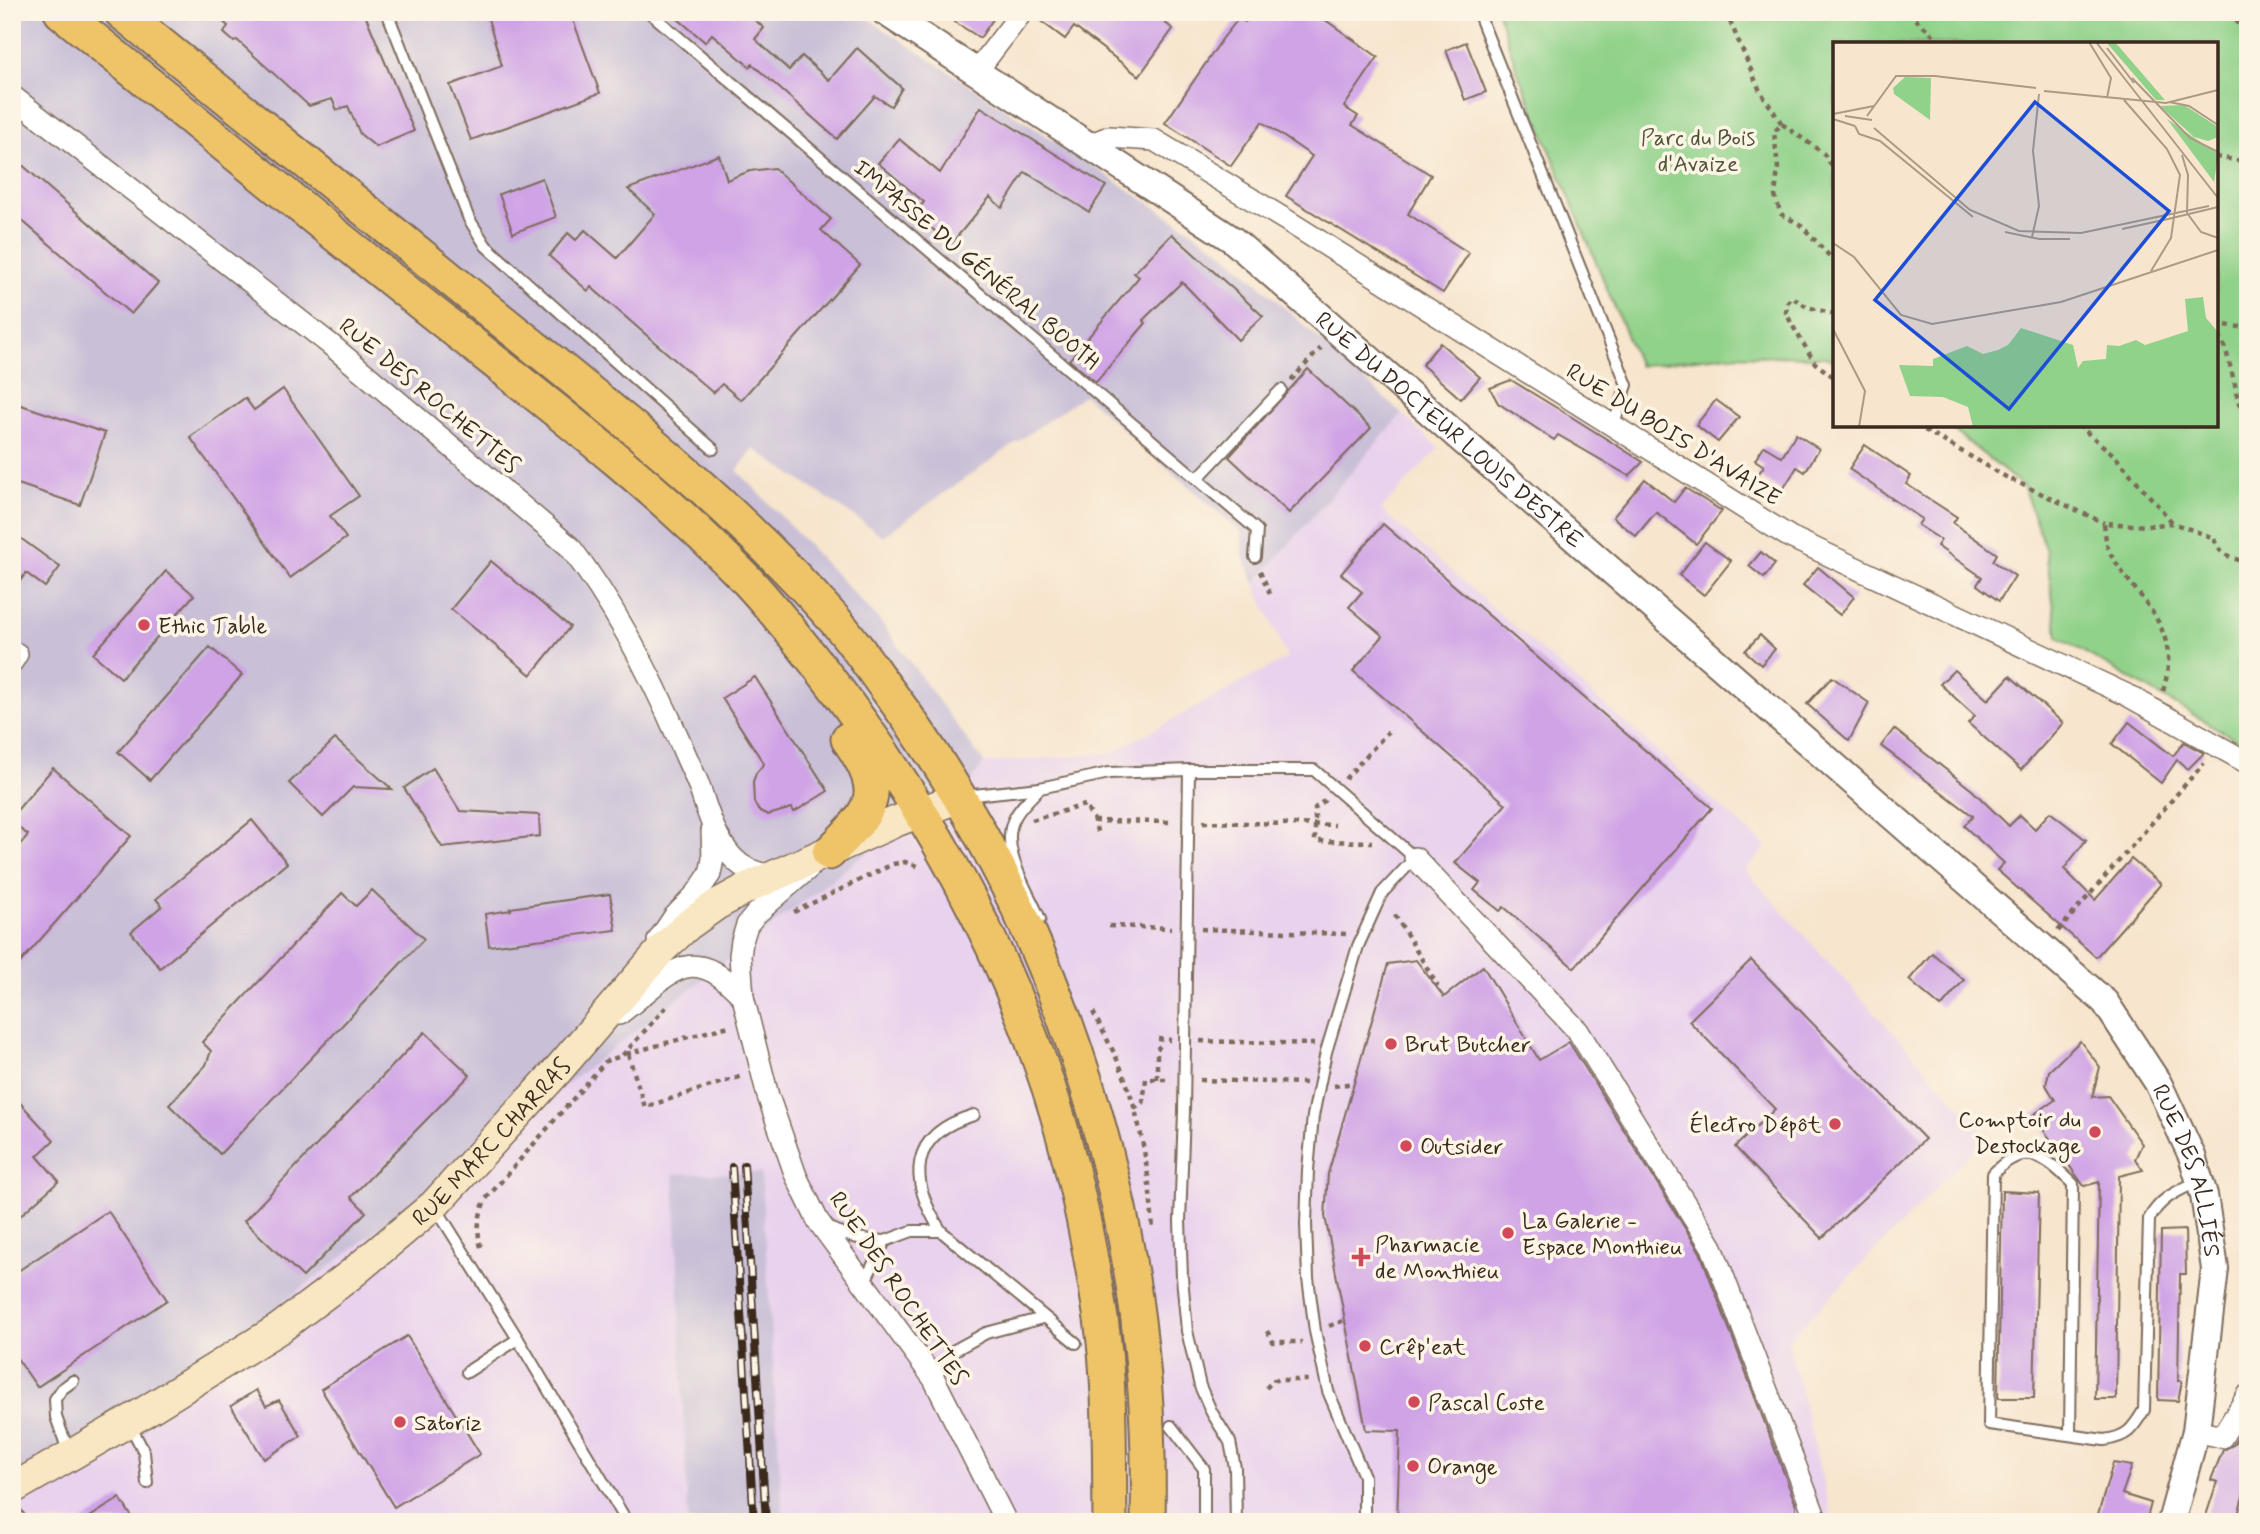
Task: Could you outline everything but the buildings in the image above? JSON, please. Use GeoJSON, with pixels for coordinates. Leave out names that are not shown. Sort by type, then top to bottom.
{"type":"FeatureCollection","features":[{"type":"Feature","properties":{"kind":"main road"},"geometry":{"type":"LineString","coordinates":[[61,12],[644,481],[743,576],[850,706],[921,811],[973,909],[1017,1001],[1042,1068],[1064,1140],[1090,1256],[1101,1324],[1107,1382],[1110,1522]]}},
{"type":"Feature","properties":{"kind":"main road"},"geometry":{"type":"LineString","coordinates":[[121,12],[666,454],[769,548],[835,620],[922,736],[986,842],[1016,902],[1058,1004],[1099,1132],[1119,1212],[1134,1295],[1144,1374],[1148,1522]]}},
{"type":"Feature","properties":{"kind":"main road"},"geometry":{"type":"LineString","coordinates":[[743,576],[760,582],[779,594],[801,615],[875,705],[929,785],[941,794],[960,797]]}},
{"type":"Feature","properties":{"kind":"main road"},"geometry":{"type":"LineString","coordinates":[[743,576],[754,604],[766,624],[864,762],[870,776],[873,788],[864,813],[853,829],[825,855]]}},
{"type":"Feature","properties":{"kind":"main road","name":"RUE MARC CHARRAS"},"geometry":{"type":"LineString","coordinates":[[12,1489],[128,1422],[280,1328],[349,1276],[434,1205],[662,949],[688,925],[716,905],[778,875],[921,811],[960,797]]}},
{"type":"Feature","properties":{"kind":"main road"},"geometry":{"type":"LineString","coordinates":[[921,811],[936,814],[949,825],[1023,961],[1058,1004]]}},
{"type":"Feature","properties":{"kind":"street","name":"RUE DU DOCTEUR LOUIS DESTRE"},"geometry":{"type":"LineString","coordinates":[[885,12],[1233,240],[1978,891]]}},
{"type":"Feature","properties":{"kind":"street"},"geometry":{"type":"LineString","coordinates":[[977,71],[1022,12]]}},
{"type":"Feature","properties":{"kind":"street","name":"RUE DES ROCHETTES"},"geometry":{"type":"LineString","coordinates":[[12,96],[331,345],[570,547],[621,619],[665,708],[710,819],[725,848],[734,860],[755,872],[778,875]]}},
{"type":"Feature","properties":{"kind":"street","name":"RUE DU BOIS D'AVAIZE"},"geometry":{"type":"LineString","coordinates":[[1089,145],[1109,137],[1154,140],[1790,537],[2127,695],[2248,763]]}},
{"type":"Feature","properties":{"kind":"street","name":"RUE DES ROCHETTES"},"geometry":{"type":"LineString","coordinates":[[636,979],[664,930],[710,874],[713,859],[710,819]]}},
{"type":"Feature","properties":{"kind":"street","name":"RUE DES ROCHETTES"},"geometry":{"type":"LineString","coordinates":[[825,855],[755,914],[741,941],[743,997],[768,1096],[796,1176],[818,1221],[863,1286],[934,1379],[1006,1522]]}},
{"type":"Feature","properties":{"kind":"street"},"geometry":{"type":"LineString","coordinates":[[1415,858],[1578,1031],[1712,1247],[1817,1522]]}},
{"type":"Feature","properties":{"kind":"street","name":"RUE DES ALLIÉS"},"geometry":{"type":"LineString","coordinates":[[1978,891],[2105,1002],[2158,1083],[2192,1156],[2200,1181],[2215,1269],[2196,1431],[2171,1522]]}},
{"type":"Feature","properties":{"kind":"street"},"geometry":{"type":"LineString","coordinates":[[592,1030],[621,1013],[667,974],[687,966],[701,966],[718,973],[743,997]]}},
{"type":"Feature","properties":{"kind":"street"},"geometry":{"type":"LineString","coordinates":[[2196,1431],[2222,1437],[2248,1395]]}},
{"type":"Feature","properties":{"kind":"lane"},"geometry":{"type":"LineString","coordinates":[[387,12],[469,219],[486,246],[713,449]]}},
{"type":"Feature","properties":{"kind":"lane","name":"IMPASSE DU GÉNÉRAL BOOTH"},"geometry":{"type":"LineString","coordinates":[[649,12],[1257,530],[1255,557]]}},
{"type":"Feature","properties":{"kind":"lane"},"geometry":{"type":"LineString","coordinates":[[1478,12],[1627,386],[1614,426]]}},
{"type":"Feature","properties":{"kind":"lane"},"geometry":{"type":"LineString","coordinates":[[1197,479],[1280,390]]}},
{"type":"Feature","properties":{"kind":"lane"},"geometry":{"type":"LineString","coordinates":[[960,797],[1040,788],[1109,773],[1189,770],[1314,771],[1415,858],[1381,893],[1358,946],[1326,1052],[1313,1116],[1306,1224],[1308,1278],[1315,1331],[1326,1379],[1348,1441],[1364,1476],[1364,1522]]}},
{"type":"Feature","properties":{"kind":"lane"},"geometry":{"type":"LineString","coordinates":[[1189,770],[1180,1221],[1187,1331],[1200,1386],[1212,1413],[1230,1442],[1235,1468],[1236,1522]]}},
{"type":"Feature","properties":{"kind":"lane"},"geometry":{"type":"LineString","coordinates":[[1040,788],[1016,816],[1009,835],[1009,844],[1045,933]]}},
{"type":"Feature","properties":{"kind":"lane"},"geometry":{"type":"LineString","coordinates":[[1058,969],[1058,1004]]}},
{"type":"Feature","properties":{"kind":"lane"},"geometry":{"type":"LineString","coordinates":[[974,1115],[957,1120],[939,1130],[927,1145],[918,1178],[927,1210],[941,1231],[1076,1343]]}},
{"type":"Feature","properties":{"kind":"lane"},"geometry":{"type":"LineString","coordinates":[[2070,1435],[2073,1184],[2056,1167],[2038,1156],[2021,1154],[2005,1160],[1993,1174],[1989,1424],[2104,1440],[2118,1438],[2132,1430],[2144,1410],[2149,1219],[2156,1206],[2168,1195],[2200,1181]]}},
{"type":"Feature","properties":{"kind":"lane"},"geometry":{"type":"LineString","coordinates":[[434,1205],[623,1515]]}},
{"type":"Feature","properties":{"kind":"lane"},"geometry":{"type":"LineString","coordinates":[[818,1221],[841,1234],[861,1240],[885,1241],[912,1231],[941,1231]]}},
{"type":"Feature","properties":{"kind":"lane"},"geometry":{"type":"LineString","coordinates":[[863,1286],[885,1241]]}},
{"type":"Feature","properties":{"kind":"lane"},"geometry":{"type":"LineString","coordinates":[[934,1379],[953,1352],[975,1339],[1018,1323],[1044,1318]]}},
{"type":"Feature","properties":{"kind":"lane"},"geometry":{"type":"LineString","coordinates":[[467,1372],[518,1339]]}},
{"type":"Feature","properties":{"kind":"lane"},"geometry":{"type":"LineString","coordinates":[[69,1456],[56,1417],[55,1399],[62,1389],[73,1381]]}},
{"type":"Feature","properties":{"kind":"lane"},"geometry":{"type":"LineString","coordinates":[[128,1422],[144,1452],[147,1483]]}},
{"type":"Feature","properties":{"kind":"lane"},"geometry":{"type":"LineString","coordinates":[[1171,1426],[1204,1469],[1204,1522]]}},
{"type":"Feature","properties":{"kind":"lane"},"geometry":{"type":"LineString","coordinates":[[12,1507],[22,1522]]}},
{"type":"Feature","properties":{"kind":"path"},"geometry":{"type":"LineString","coordinates":[[1726,12],[1760,91],[1782,124],[1823,153],[1833,167]]}},
{"type":"Feature","properties":{"kind":"path"},"geometry":{"type":"LineString","coordinates":[[1908,12],[1941,42]]}},
{"type":"Feature","properties":{"kind":"path"},"geometry":{"type":"LineString","coordinates":[[2230,12],[2248,37]]}},
{"type":"Feature","properties":{"kind":"path"},"geometry":{"type":"LineString","coordinates":[[1782,124],[1774,132],[1778,168],[1775,196],[1781,214],[1801,225],[1833,260]]}},
{"type":"Feature","properties":{"kind":"path"},"geometry":{"type":"LineString","coordinates":[[2218,156],[2248,162]]}},
{"type":"Feature","properties":{"kind":"path"},"geometry":{"type":"LineString","coordinates":[[1833,314],[1807,307],[1792,297],[1787,303],[1786,313],[1811,357],[1825,372],[1833,376]]}},
{"type":"Feature","properties":{"kind":"path"},"geometry":{"type":"LineString","coordinates":[[2218,324],[2248,328]]}},
{"type":"Feature","properties":{"kind":"path"},"geometry":{"type":"LineString","coordinates":[[2218,329],[2248,435]]}},
{"type":"Feature","properties":{"kind":"path"},"geometry":{"type":"LineString","coordinates":[[1280,390],[1336,332]]}},
{"type":"Feature","properties":{"kind":"path"},"geometry":{"type":"LineString","coordinates":[[1919,427],[2006,477],[2104,523],[2147,526],[2173,523],[2214,538],[2216,547],[2229,557],[2248,563]]}},
{"type":"Feature","properties":{"kind":"path"},"geometry":{"type":"LineString","coordinates":[[2080,427],[2114,456],[2173,523]]}},
{"type":"Feature","properties":{"kind":"path"},"geometry":{"type":"LineString","coordinates":[[2104,523],[2110,554],[2157,617],[2167,644],[2169,674],[2157,712]]}},
{"type":"Feature","properties":{"kind":"path"},"geometry":{"type":"LineString","coordinates":[[1255,557],[1271,596]]}},
{"type":"Feature","properties":{"kind":"path"},"geometry":{"type":"LineString","coordinates":[[2043,948],[2218,746]]}},
{"type":"Feature","properties":{"kind":"path"},"geometry":{"type":"LineString","coordinates":[[1079,806],[1085,805],[1094,821],[1097,834]]}},
{"type":"Feature","properties":{"kind":"path"},"geometry":{"type":"LineString","coordinates":[[1094,821],[1335,825]]}},
{"type":"Feature","properties":{"kind":"path"},"geometry":{"type":"LineString","coordinates":[[1395,915],[1438,986]]}},
{"type":"Feature","properties":{"kind":"path"},"geometry":{"type":"LineString","coordinates":[[1109,926],[1354,935]]}},
{"type":"Feature","properties":{"kind":"path"},"geometry":{"type":"LineString","coordinates":[[622,1056],[672,1000]]}},
{"type":"Feature","properties":{"kind":"path"},"geometry":{"type":"LineString","coordinates":[[483,1252],[478,1237],[479,1217],[485,1200],[606,1061],[736,1024]]}},
{"type":"Feature","properties":{"kind":"path"},"geometry":{"type":"LineString","coordinates":[[1157,1040],[1321,1044]]}},
{"type":"Feature","properties":{"kind":"path"},"geometry":{"type":"LineString","coordinates":[[1157,1079],[1157,1049],[1160,1046]]}},
{"type":"Feature","properties":{"kind":"path"},"geometry":{"type":"LineString","coordinates":[[628,1054],[645,1107],[749,1074]]}},
{"type":"Feature","properties":{"kind":"path"},"geometry":{"type":"LineString","coordinates":[[1134,1110],[1143,1102],[1146,1079],[1311,1083]]}},
{"type":"Feature","properties":{"kind":"path"},"geometry":{"type":"LineString","coordinates":[[1333,1086],[1354,1083]]}},
{"type":"Feature","properties":{"kind":"path"},"geometry":{"type":"LineString","coordinates":[[1266,1388],[1274,1380],[1326,1379]]}},
{"type":"Feature","properties":{"kind":"shaded area"},"geometry":{"type":"Polygon","coordinates":[[[12,12],[858,12],[1222,251],[1402,414],[1255,583],[1242,553],[1242,533],[1084,395],[883,536],[754,449],[737,470],[880,621],[984,763],[960,797],[921,811],[128,1422],[12,1489],[12,12]]]}},
{"type":"Feature","properties":{"kind":"shaded area"},"geometry":{"type":"Polygon","coordinates":[[[1402,414],[1439,448],[1381,510],[1767,847],[1745,870],[1987,1136],[1788,1340],[1833,1522],[12,1522],[12,1489],[921,811],[960,797],[984,763],[1111,753],[1287,658],[1255,583],[1402,414]]]}},
{"type":"Feature","properties":{"kind":"shaded area"},"geometry":{"type":"Polygon","coordinates":[[[761,1173],[783,1522],[688,1522],[674,1174],[761,1173]]]}},
{"type":"Feature","properties":{"kind":"green space","name":"Parc du Bois d'Avaize"},"geometry":{"type":"Polygon","coordinates":[[[1498,12],[2248,12],[2248,746],[2058,637],[2046,551],[2023,486],[1949,427],[2218,427],[2218,42],[1833,42],[1833,360],[1826,357],[1727,355],[1639,366],[1517,70],[1498,12]]]}},
{"type":"Feature","properties":{"kind":"railway"},"geometry":{"type":"LineString","coordinates":[[744,1165],[766,1522]]}},
{"type":"Feature","properties":{"kind":"railway"},"geometry":{"type":"LineString","coordinates":[[732,1167],[754,1522]]}},
{"type":"Feature","properties":{"kind":"place","name":"Ethic Table"},"geometry":{"type":"Point","coordinates":[144,625]}},
{"type":"Feature","properties":{"kind":"place","name":"Brut Butcher"},"geometry":{"type":"Point","coordinates":[1391,1044]}},
{"type":"Feature","properties":{"kind":"place","name":"Électro Dépôt"},"geometry":{"type":"Point","coordinates":[1835,1124]}},
{"type":"Feature","properties":{"kind":"place","name":"Comptoir du Destockage"},"geometry":{"type":"Point","coordinates":[2095,1132]}},
{"type":"Feature","properties":{"kind":"place","name":"Outsider"},"geometry":{"type":"Point","coordinates":[1406,1146]}},
{"type":"Feature","properties":{"kind":"place","name":"La Galerie - Espace Monthieu"},"geometry":{"type":"Point","coordinates":[1508,1233]}},
{"type":"Feature","properties":{"kind":"place","name":"Pharmacie de Monthieu"},"geometry":{"type":"Point","coordinates":[1361,1257]}},
{"type":"Feature","properties":{"kind":"place","name":"Crêp'eat"},"geometry":{"type":"Point","coordinates":[1365,1346]}},
{"type":"Feature","properties":{"kind":"place","name":"Pascal Coste"},"geometry":{"type":"Point","coordinates":[1414,1402]}},
{"type":"Feature","properties":{"kind":"place","name":"Satoriz"},"geometry":{"type":"Point","coordinates":[400,1422]}},
{"type":"Feature","properties":{"kind":"place","name":"Orange"},"geometry":{"type":"Point","coordinates":[1413,1466]}}]}
